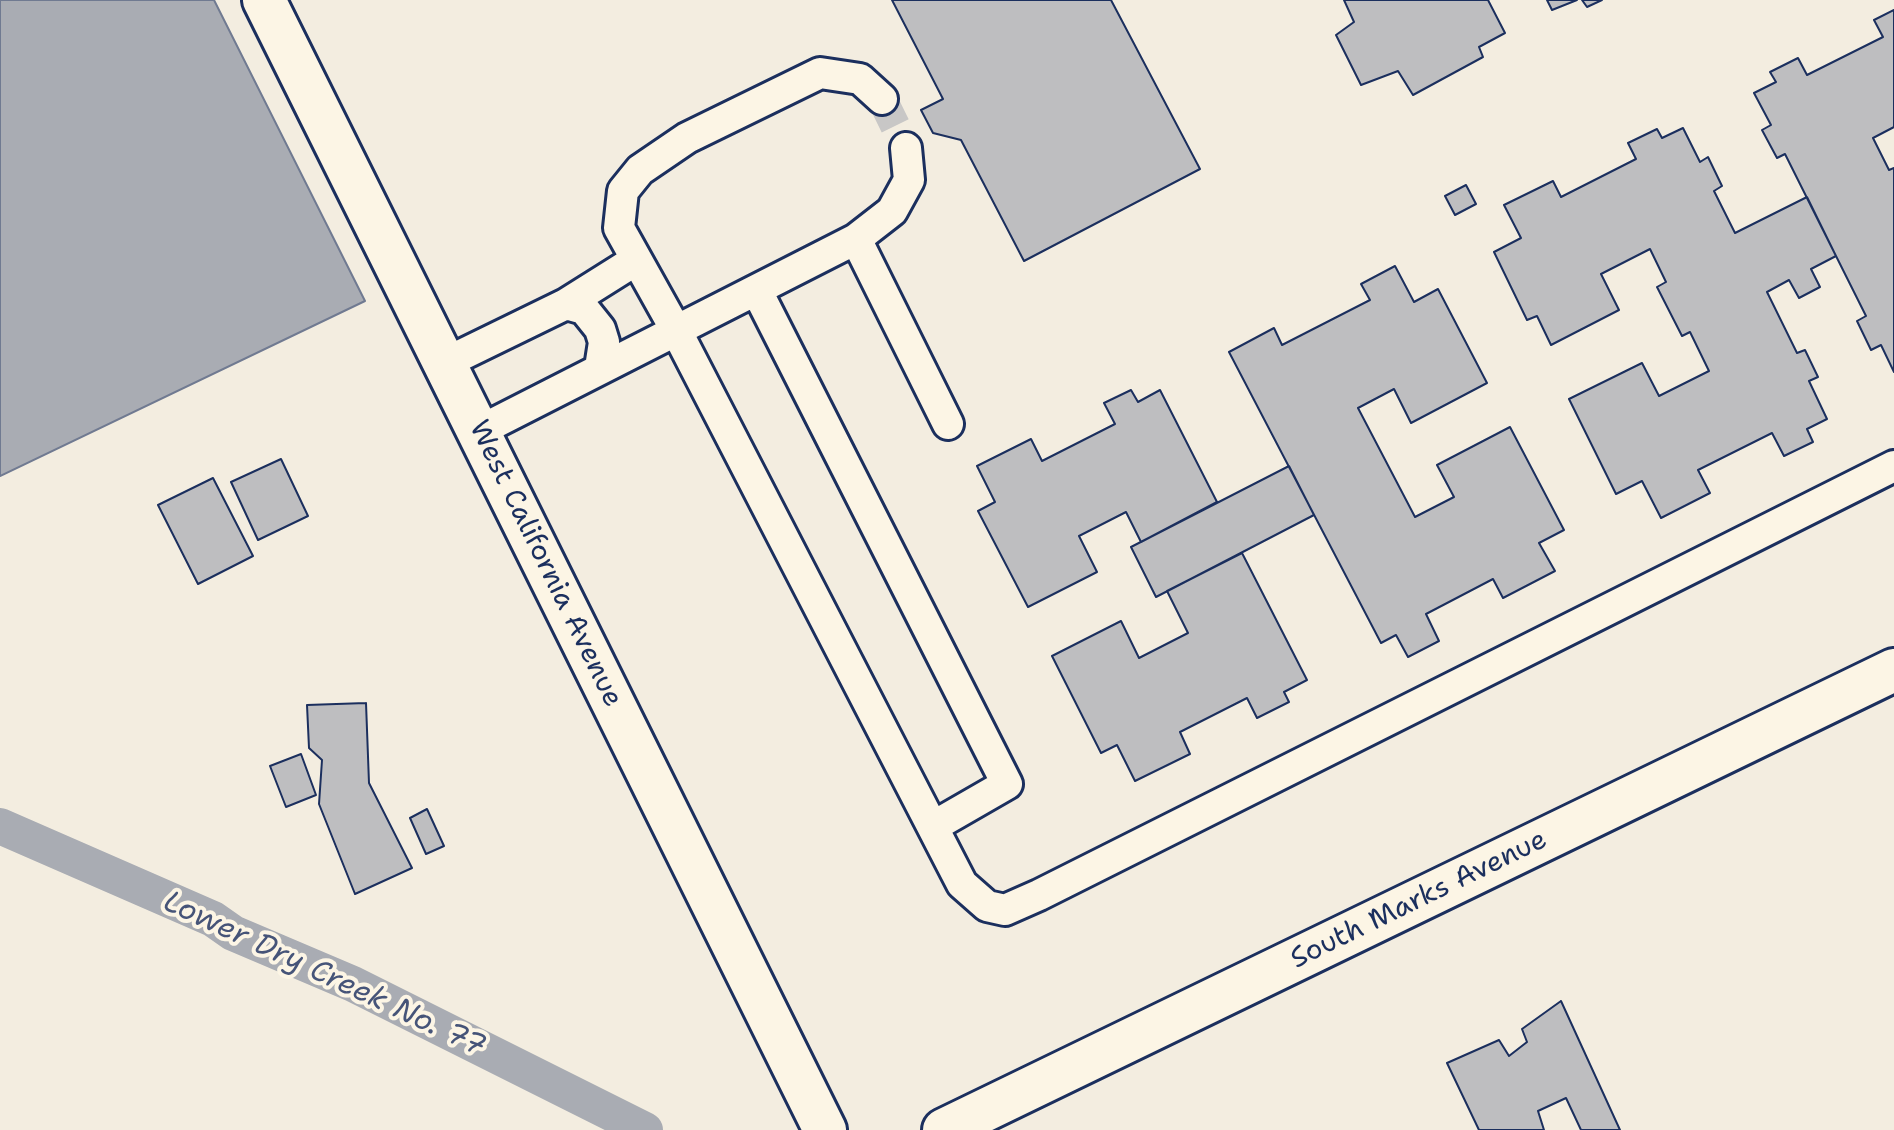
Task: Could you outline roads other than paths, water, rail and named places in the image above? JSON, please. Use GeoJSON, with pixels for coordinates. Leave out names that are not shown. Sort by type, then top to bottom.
{"type":"FeatureCollection","features":[{"type":"Feature","properties":{"kind":"main road","name":"West California Avenue"},"geometry":{"type":"LineString","coordinates":[[264,0],[825,1130]]}},
{"type":"Feature","properties":{"kind":"main road","name":"South Marks Avenue"},"geometry":{"type":"LineString","coordinates":[[944,1130],[1894,670]]}},
{"type":"Feature","properties":{"kind":"street"},"geometry":{"type":"LineString","coordinates":[[882,99],[860,79],[820,73],[687,138],[640,170],[623,191],[619,228],[677,332],[962,884],[987,906],[1005,910],[1894,466]]}},
{"type":"Feature","properties":{"kind":"street"},"geometry":{"type":"LineString","coordinates":[[479,431],[856,239],[892,211],[909,180],[906,148]]}},
{"type":"Feature","properties":{"kind":"street"},"geometry":{"type":"LineString","coordinates":[[856,239],[948,424]]}},
{"type":"Feature","properties":{"kind":"street"},"geometry":{"type":"LineString","coordinates":[[445,363],[566,304],[636,260]]}},
{"type":"Feature","properties":{"kind":"street"},"geometry":{"type":"LineString","coordinates":[[757,291],[1007,784],[934,826]]}},
{"type":"Feature","properties":{"kind":"street"},"geometry":{"type":"LineString","coordinates":[[566,304],[584,309],[600,329],[604,342],[600,368]]}},
{"type":"Feature","properties":{"kind":"waterway","name":"Lower Dry Creek No. 77"},"geometry":{"type":"LineString","coordinates":[[0,826],[213,919],[233,933],[353,984],[645,1130]]}},
{"type":"Feature","properties":{"kind":"tunnel"},"geometry":{"type":"LineString","coordinates":[[882,99],[906,148]]}}]}
